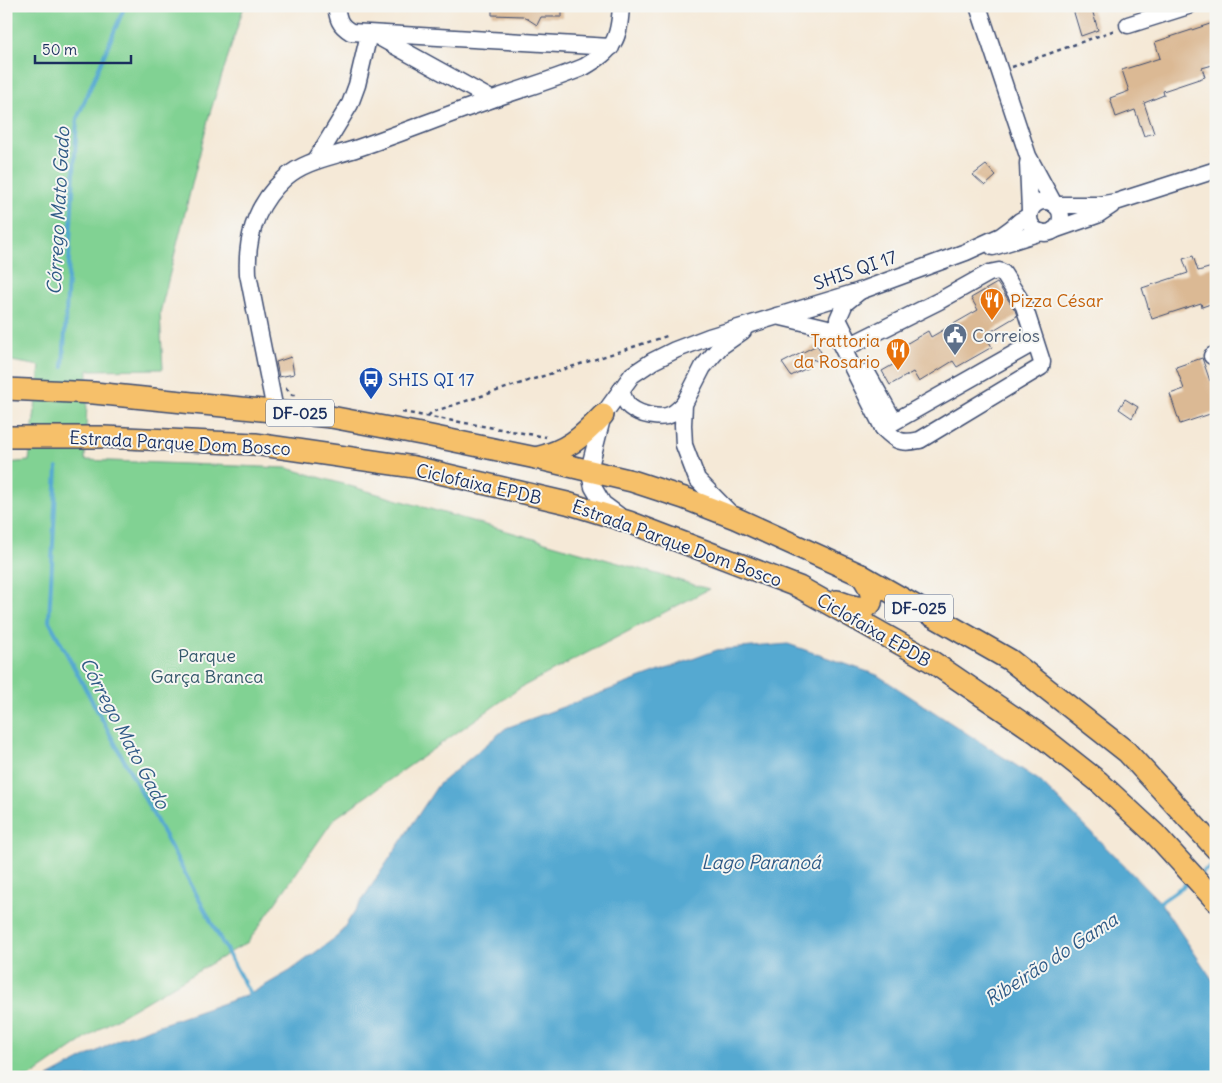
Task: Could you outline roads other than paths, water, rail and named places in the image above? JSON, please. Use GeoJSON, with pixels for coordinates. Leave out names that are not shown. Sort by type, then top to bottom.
{"type":"FeatureCollection","features":[{"type":"Feature","properties":{"kind":"main road","name":"Estrada Parque Dom Bosco"},"geometry":{"type":"LineString","coordinates":[[6,389],[94,393],[331,417],[392,419],[427,425],[536,458],[632,481],[676,495],[734,518],[861,575],[1010,660],[1127,752],[1216,849]]}},
{"type":"Feature","properties":{"kind":"main road"},"geometry":{"type":"LineString","coordinates":[[536,458],[556,453],[566,447],[580,438],[604,416]]}},
{"type":"Feature","properties":{"kind":"main road"},"geometry":{"type":"LineString","coordinates":[[378,461],[389,458],[395,452],[397,446],[392,419]]}},
{"type":"Feature","properties":{"kind":"main road"},"geometry":{"type":"LineString","coordinates":[[414,467],[409,460],[407,452],[409,444],[427,425]]}},
{"type":"Feature","properties":{"kind":"main road","name":"Estrada Parque Dom Bosco"},"geometry":{"type":"LineString","coordinates":[[6,437],[104,437],[255,444],[414,467],[567,503],[629,522],[799,588],[931,661],[1037,733],[1099,782],[1155,834],[1216,901]]}},
{"type":"Feature","properties":{"kind":"main road"},"geometry":{"type":"LineString","coordinates":[[799,588],[857,607],[866,606],[871,602],[872,594],[868,584],[861,575]]}},
{"type":"Feature","properties":{"kind":"street"},"geometry":{"type":"LineString","coordinates":[[336,6],[337,19],[341,27],[351,32],[611,46]]}},
{"type":"Feature","properties":{"kind":"street"},"geometry":{"type":"LineString","coordinates":[[275,410],[248,274],[247,257],[255,221],[262,203],[268,196],[286,177],[316,160],[356,149],[584,67],[598,58],[616,39],[620,26],[622,6]]}},
{"type":"Feature","properties":{"kind":"street"},"geometry":{"type":"LineString","coordinates":[[978,6],[1028,156],[1058,208],[1061,218],[1058,227],[1048,231],[1034,228],[1030,214],[1028,156]]}},
{"type":"Feature","properties":{"kind":"street"},"geometry":{"type":"LineString","coordinates":[[1128,25],[1188,6]]}},
{"type":"Feature","properties":{"kind":"street"},"geometry":{"type":"LineString","coordinates":[[371,34],[491,100]]}},
{"type":"Feature","properties":{"kind":"street"},"geometry":{"type":"LineString","coordinates":[[316,160],[350,104],[371,34]]}},
{"type":"Feature","properties":{"kind":"street","name":"SHIS QI 17"},"geometry":{"type":"LineString","coordinates":[[1055,205],[1098,205],[1116,202],[1216,170]]}},
{"type":"Feature","properties":{"kind":"street"},"geometry":{"type":"LineString","coordinates":[[1030,214],[1034,205],[1040,202],[1048,201],[1055,205]]}},
{"type":"Feature","properties":{"kind":"street","name":"SHIS QI 17"},"geometry":{"type":"LineString","coordinates":[[966,252],[1006,244],[1097,215],[1116,202]]}},
{"type":"Feature","properties":{"kind":"street","name":"SHIS QI 17"},"geometry":{"type":"LineString","coordinates":[[588,470],[604,416],[632,375],[653,361],[709,337],[860,291],[966,252],[1001,236],[1030,214]]}},
{"type":"Feature","properties":{"kind":"street"},"geometry":{"type":"LineString","coordinates":[[777,316],[833,323],[851,346],[895,439],[905,443],[920,440],[1040,369],[1042,362],[1024,306],[1003,273],[995,271],[851,346]]}},
{"type":"Feature","properties":{"kind":"street"},"geometry":{"type":"LineString","coordinates":[[833,323],[845,304],[860,291]]}},
{"type":"Feature","properties":{"kind":"street"},"geometry":{"type":"LineString","coordinates":[[826,302],[831,303],[834,307],[833,323],[838,339],[889,425]]}},
{"type":"Feature","properties":{"kind":"street","name":"SHIS QI 17"},"geometry":{"type":"LineString","coordinates":[[734,518],[696,479],[684,445],[682,425],[684,404],[703,367],[720,347],[756,322]]}},
{"type":"Feature","properties":{"kind":"street"},"geometry":{"type":"LineString","coordinates":[[889,425],[1035,342]]}},
{"type":"Feature","properties":{"kind":"street"},"geometry":{"type":"LineString","coordinates":[[621,390],[629,406],[637,412],[663,417],[672,414],[684,404]]}},
{"type":"Feature","properties":{"kind":"street"},"geometry":{"type":"LineString","coordinates":[[588,470],[593,487],[603,504],[629,522]]}},
{"type":"Feature","properties":{"kind":"water","name":"Lago Paranoá"},"geometry":{"type":"Polygon","coordinates":[[[788,644],[877,675],[1040,781],[1160,902],[1216,985],[1216,1077],[48,1077],[122,1038],[250,994],[290,971],[339,935],[438,785],[506,728],[717,650],[788,644]]]}},
{"type":"Feature","properties":{"kind":"waterway","name":"Córrego Mato Gado"},"geometry":{"type":"LineString","coordinates":[[63,367],[77,119],[125,6]]}},
{"type":"Feature","properties":{"kind":"waterway","name":"Córrego Mato Gado"},"geometry":{"type":"LineString","coordinates":[[57,468],[49,621],[250,994]]}},
{"type":"Feature","properties":{"kind":"waterway","name":"Ribeirão do Gama"},"geometry":{"type":"LineString","coordinates":[[1201,873],[1216,863]]}},
{"type":"Feature","properties":{"kind":"waterway","name":"Ribeirão do Gama"},"geometry":{"type":"LineString","coordinates":[[1156,905],[1189,882]]}},
{"type":"Feature","properties":{"kind":"place","name":"Pizza César"},"geometry":{"type":"Point","coordinates":[992,321]}},
{"type":"Feature","properties":{"kind":"place","name":"Correios"},"geometry":{"type":"Point","coordinates":[955,356]}},
{"type":"Feature","properties":{"kind":"place","name":"Trattoria da Rosario"},"geometry":{"type":"Point","coordinates":[898,371]}},
{"type":"Feature","properties":{"kind":"place","name":"SHIS QI 17"},"geometry":{"type":"Point","coordinates":[371,400]}},
{"type":"Feature","properties":{"kind":"park label","name":"Parque Garça Branca"},"geometry":{"type":"Point","coordinates":[207,665]}}]}
